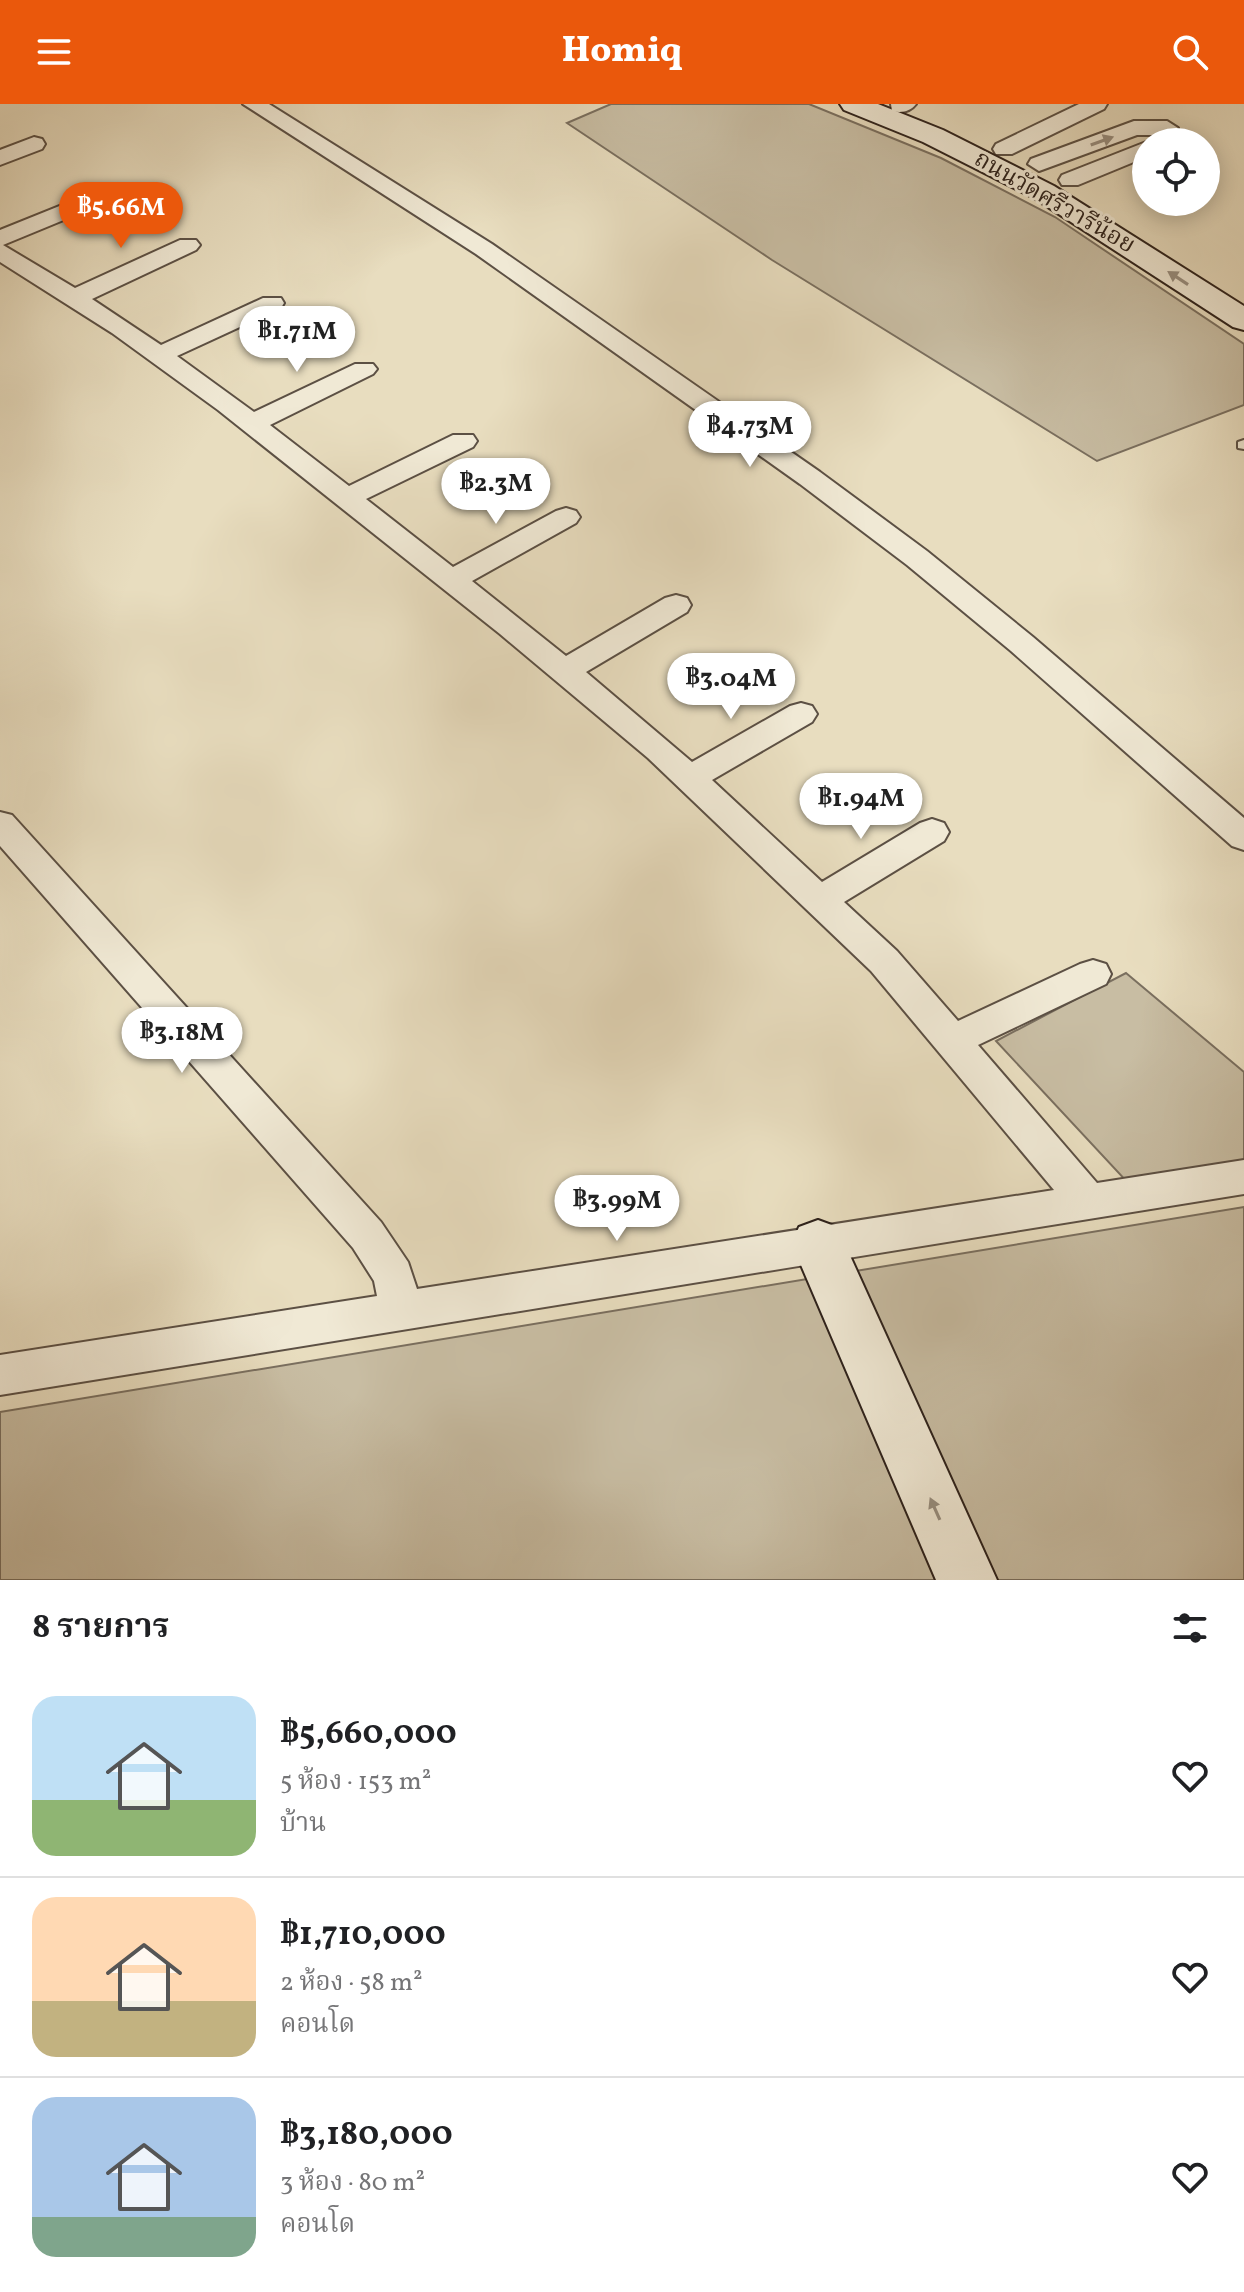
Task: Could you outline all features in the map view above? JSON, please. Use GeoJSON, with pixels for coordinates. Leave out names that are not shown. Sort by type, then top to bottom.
{"type":"FeatureCollection","features":[{"type":"Feature","properties":{"kind":"main road","name":"ถนนวัดศรีวารีน้อย"},"geometry":{"type":"LineString","coordinates":[[854,104],[933,136],[1044,192],[1244,320]]}},
{"type":"Feature","properties":{"kind":"main road","name":"ถนนวัดศรีวารีน้อย"},"geometry":{"type":"LineString","coordinates":[[900,105],[1039,164],[1183,248]]}},
{"type":"Feature","properties":{"kind":"main road"},"geometry":{"type":"LineString","coordinates":[[818,1244],[967,1580]]}},
{"type":"Feature","properties":{"kind":"street"},"geometry":{"type":"LineString","coordinates":[[254,104],[484,249],[810,478],[917,558],[1010,634],[1244,837]]}},
{"type":"Feature","properties":{"kind":"street"},"geometry":{"type":"LineString","coordinates":[[1004,149],[1096,104]]}},
{"type":"Feature","properties":{"kind":"street"},"geometry":{"type":"LineString","coordinates":[[1168,128],[1179,108]]}},
{"type":"Feature","properties":{"kind":"street"},"geometry":{"type":"LineString","coordinates":[[1039,164],[1132,129]]}},
{"type":"Feature","properties":{"kind":"street"},"geometry":{"type":"LineString","coordinates":[[0,158],[34,144]]}},
{"type":"Feature","properties":{"kind":"street"},"geometry":{"type":"LineString","coordinates":[[1070,180],[1132,155]]}},
{"type":"Feature","properties":{"kind":"street"},"geometry":{"type":"LineString","coordinates":[[0,239],[109,193]]}},
{"type":"Feature","properties":{"kind":"street"},"geometry":{"type":"LineString","coordinates":[[74,298],[188,245]]}},
{"type":"Feature","properties":{"kind":"street"},"geometry":{"type":"LineString","coordinates":[[0,252],[159,355],[252,423],[564,671],[689,778],[884,961],[1089,1202]]}},
{"type":"Feature","properties":{"kind":"street"},"geometry":{"type":"LineString","coordinates":[[159,355],[272,303]]}},
{"type":"Feature","properties":{"kind":"street"},"geometry":{"type":"LineString","coordinates":[[252,423],[364,369]]}},
{"type":"Feature","properties":{"kind":"street"},"geometry":{"type":"LineString","coordinates":[[346,498],[463,441]]}},
{"type":"Feature","properties":{"kind":"street"},"geometry":{"type":"LineString","coordinates":[[451,580],[566,517]]}},
{"type":"Feature","properties":{"kind":"street"},"geometry":{"type":"LineString","coordinates":[[564,671],[676,605]]}},
{"type":"Feature","properties":{"kind":"street"},"geometry":{"type":"LineString","coordinates":[[689,778],[801,714]]}},
{"type":"Feature","properties":{"kind":"street"},"geometry":{"type":"LineString","coordinates":[[0,824],[367,1235],[393,1275],[402,1311]]}},
{"type":"Feature","properties":{"kind":"street"},"geometry":{"type":"LineString","coordinates":[[820,900],[932,832]]}},
{"type":"Feature","properties":{"kind":"street"},"geometry":{"type":"LineString","coordinates":[[952,1041],[1093,974]]}},
{"type":"Feature","properties":{"kind":"street"},"geometry":{"type":"LineString","coordinates":[[0,1375],[1244,1177]]}},
{"type":"Feature","properties":{"kind":"shaded area"},"geometry":{"type":"Polygon","coordinates":[[[611,104],[809,104],[941,158],[1055,217],[1244,344],[1244,405],[1097,461],[772,260],[567,123],[611,104]]]}},
{"type":"Feature","properties":{"kind":"shaded area"},"geometry":{"type":"Polygon","coordinates":[[[1126,973],[1244,1072],[1244,1164],[1129,1184],[996,1041],[1126,973]]]}},
{"type":"Feature","properties":{"kind":"shaded area"},"geometry":{"type":"Polygon","coordinates":[[[1244,1207],[1244,1580],[0,1580],[0,1412],[1244,1207]]]}}]}
